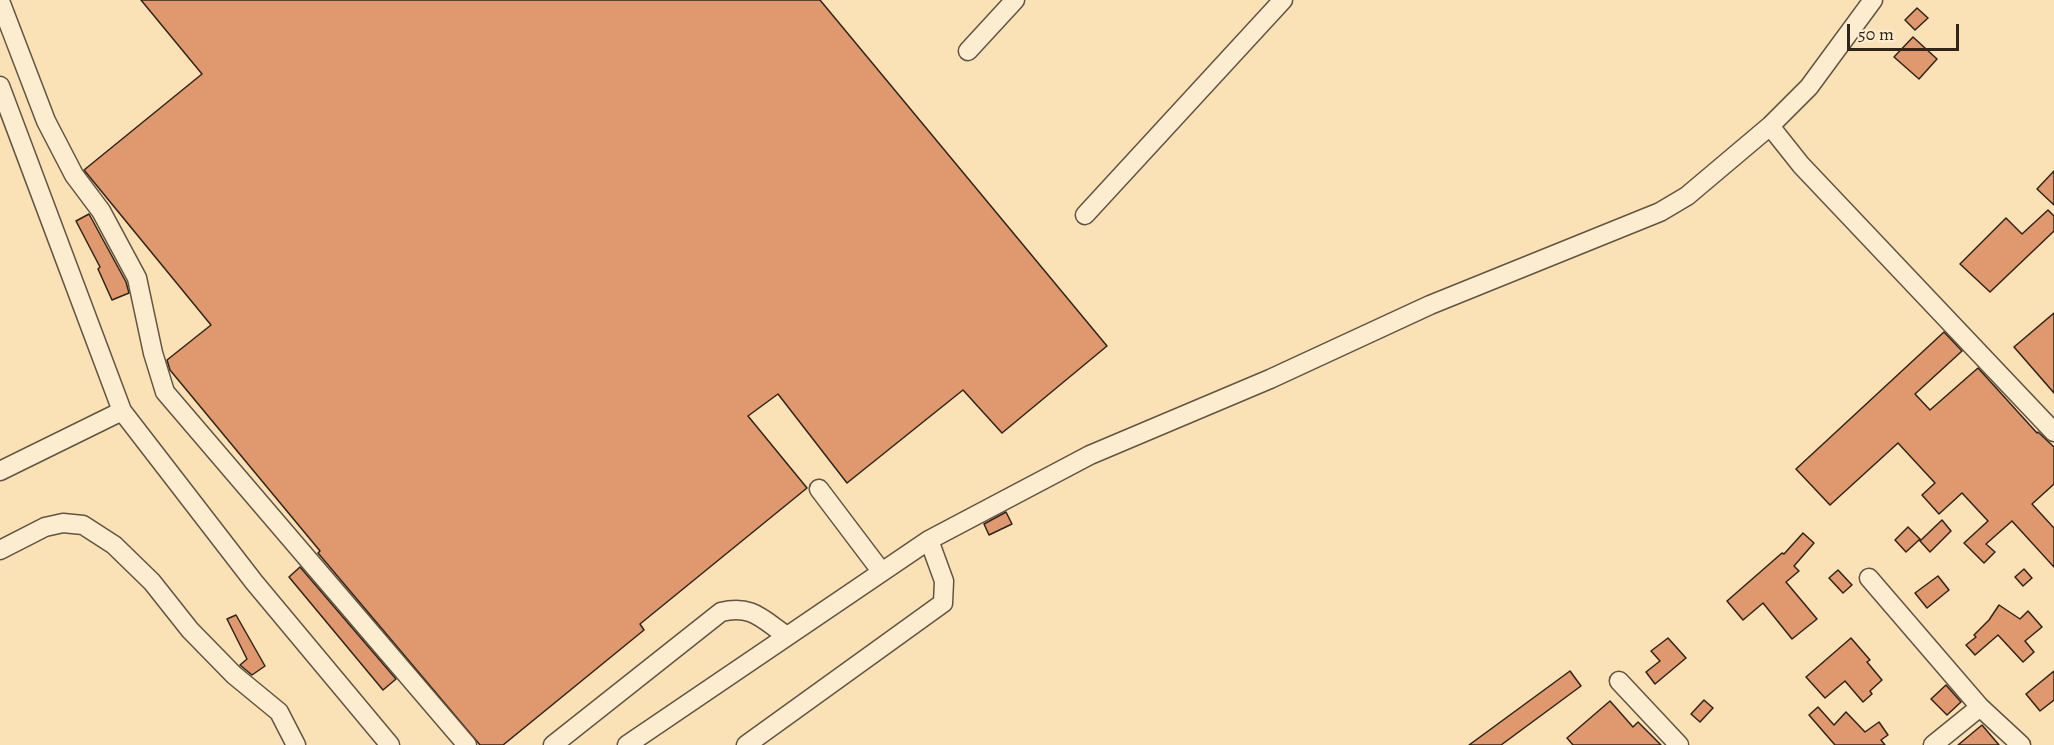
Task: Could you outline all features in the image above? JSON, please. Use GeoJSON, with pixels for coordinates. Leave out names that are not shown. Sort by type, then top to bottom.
{"type":"FeatureCollection","features":[{"type":"Feature","properties":{"kind":"street"},"geometry":{"type":"LineString","coordinates":[[968,51],[1015,0]]}},
{"type":"Feature","properties":{"kind":"street"},"geometry":{"type":"LineString","coordinates":[[1085,214],[1283,0]]}},
{"type":"Feature","properties":{"kind":"street"},"geometry":{"type":"LineString","coordinates":[[627,745],[929,540],[1090,455],[1270,379],[1430,305],[1660,212],[1687,196],[1770,126],[1809,87],[1873,0]]}},
{"type":"Feature","properties":{"kind":"street"},"geometry":{"type":"LineString","coordinates":[[0,1],[46,122],[74,175],[101,211],[137,278],[153,353],[165,392],[467,745]]}},
{"type":"Feature","properties":{"kind":"street"},"geometry":{"type":"LineString","coordinates":[[0,86],[122,411],[254,582],[390,745]]}},
{"type":"Feature","properties":{"kind":"street"},"geometry":{"type":"LineString","coordinates":[[1770,126],[1801,165],[2054,432]]}},
{"type":"Feature","properties":{"kind":"street"},"geometry":{"type":"LineString","coordinates":[[0,471],[122,411]]}},
{"type":"Feature","properties":{"kind":"street"},"geometry":{"type":"LineString","coordinates":[[819,489],[881,571]]}},
{"type":"Feature","properties":{"kind":"street"},"geometry":{"type":"LineString","coordinates":[[0,550],[45,527],[63,523],[82,525],[114,545],[152,582],[190,630],[227,668],[279,712],[296,745]]}},
{"type":"Feature","properties":{"kind":"street"},"geometry":{"type":"LineString","coordinates":[[746,745],[943,603],[944,581],[929,540]]}},
{"type":"Feature","properties":{"kind":"street"},"geometry":{"type":"LineString","coordinates":[[1869,578],[1980,707],[2021,745]]}},
{"type":"Feature","properties":{"kind":"street"},"geometry":{"type":"LineString","coordinates":[[553,745],[721,612],[735,608],[748,610],[787,636]]}},
{"type":"Feature","properties":{"kind":"street"},"geometry":{"type":"LineString","coordinates":[[1619,681],[1679,745]]}},
{"type":"Feature","properties":{"kind":"street"},"geometry":{"type":"LineString","coordinates":[[1933,745],[1980,707]]}},
{"type":"Feature","properties":{"kind":"building"},"geometry":{"type":"Polygon","coordinates":[[[141,0],[820,0],[1107,346],[1002,433],[963,390],[847,483],[778,394],[748,416],[807,488],[640,624],[644,630],[503,745],[480,745],[318,553],[320,551],[170,370],[167,360],[211,325],[84,170],[202,74],[141,0]]]}},
{"type":"Feature","properties":{"kind":"building"},"geometry":{"type":"Polygon","coordinates":[[[1917,8],[1928,18],[1915,30],[1905,20],[1917,8]]]}},
{"type":"Feature","properties":{"kind":"building"},"geometry":{"type":"Polygon","coordinates":[[[1913,37],[1937,59],[1919,79],[1894,57],[1913,37]]]}},
{"type":"Feature","properties":{"kind":"building"},"geometry":{"type":"Polygon","coordinates":[[[2054,171],[2054,205],[2037,189],[2054,171]]]}},
{"type":"Feature","properties":{"kind":"building"},"geometry":{"type":"Polygon","coordinates":[[[2048,210],[2054,216],[2054,231],[1990,292],[1960,264],[2006,218],[2022,234],[2048,210]]]}},
{"type":"Feature","properties":{"kind":"building"},"geometry":{"type":"Polygon","coordinates":[[[89,214],[126,282],[129,293],[112,300],[98,269],[100,267],[76,221],[89,214]]]}},
{"type":"Feature","properties":{"kind":"building"},"geometry":{"type":"Polygon","coordinates":[[[2054,313],[2054,393],[2014,347],[2054,313]]]}},
{"type":"Feature","properties":{"kind":"building"},"geometry":{"type":"Polygon","coordinates":[[[1944,332],[1962,351],[1915,394],[1930,410],[1978,368],[2037,433],[2054,447],[2054,484],[2032,504],[2054,528],[2054,567],[2012,521],[1986,544],[1995,552],[1984,563],[1964,543],[1988,521],[1962,493],[1939,514],[1922,495],[1935,483],[1898,443],[1830,505],[1796,469],[1944,332]]]}},
{"type":"Feature","properties":{"kind":"building"},"geometry":{"type":"Polygon","coordinates":[[[1006,512],[1012,524],[989,535],[984,524],[1006,512]]]}},
{"type":"Feature","properties":{"kind":"building"},"geometry":{"type":"Polygon","coordinates":[[[1942,520],[1951,531],[1930,552],[1920,541],[1942,520]]]}},
{"type":"Feature","properties":{"kind":"building"},"geometry":{"type":"Polygon","coordinates":[[[1908,527],[1920,539],[1906,552],[1895,540],[1908,527]]]}},
{"type":"Feature","properties":{"kind":"building"},"geometry":{"type":"Polygon","coordinates":[[[1803,533],[1814,543],[1794,566],[1799,571],[1786,582],[1817,619],[1792,639],[1763,603],[1743,620],[1727,601],[1782,553],[1784,554],[1803,533]]]}},
{"type":"Feature","properties":{"kind":"building"},"geometry":{"type":"Polygon","coordinates":[[[300,567],[396,679],[383,690],[289,577],[300,567]]]}},
{"type":"Feature","properties":{"kind":"building"},"geometry":{"type":"Polygon","coordinates":[[[2024,569],[2032,578],[2023,586],[2015,577],[2024,569]]]}},
{"type":"Feature","properties":{"kind":"building"},"geometry":{"type":"Polygon","coordinates":[[[1838,570],[1852,585],[1843,593],[1829,578],[1838,570]]]}},
{"type":"Feature","properties":{"kind":"building"},"geometry":{"type":"Polygon","coordinates":[[[1938,576],[1949,590],[1927,608],[1915,593],[1938,576]]]}},
{"type":"Feature","properties":{"kind":"building"},"geometry":{"type":"Polygon","coordinates":[[[1999,605],[2020,619],[2028,611],[2042,627],[2025,641],[2034,652],[2023,662],[1998,635],[1975,655],[1966,645],[1976,637],[1974,635],[1989,620],[1999,605]]]}},
{"type":"Feature","properties":{"kind":"building"},"geometry":{"type":"Polygon","coordinates":[[[236,615],[265,666],[252,675],[240,665],[247,659],[227,619],[236,615]]]}},
{"type":"Feature","properties":{"kind":"building"},"geometry":{"type":"Polygon","coordinates":[[[1668,638],[1686,658],[1655,684],[1646,672],[1660,661],[1651,651],[1668,638]]]}},
{"type":"Feature","properties":{"kind":"building"},"geometry":{"type":"Polygon","coordinates":[[[1851,638],[1870,660],[1867,662],[1882,680],[1870,691],[1872,694],[1863,702],[1845,681],[1825,698],[1806,677],[1851,638]]]}},
{"type":"Feature","properties":{"kind":"building"},"geometry":{"type":"Polygon","coordinates":[[[1570,671],[1581,686],[1501,745],[1469,745],[1570,671]]]}},
{"type":"Feature","properties":{"kind":"building"},"geometry":{"type":"Polygon","coordinates":[[[2054,671],[2054,700],[2040,711],[2026,694],[2054,671]]]}},
{"type":"Feature","properties":{"kind":"building"},"geometry":{"type":"Polygon","coordinates":[[[1946,685],[1961,702],[1947,715],[1931,699],[1946,685]]]}},
{"type":"Feature","properties":{"kind":"building"},"geometry":{"type":"Polygon","coordinates":[[[1704,700],[1713,708],[1700,722],[1691,714],[1704,700]]]}},
{"type":"Feature","properties":{"kind":"building"},"geometry":{"type":"Polygon","coordinates":[[[1610,701],[1633,727],[1638,722],[1661,745],[1573,745],[1567,738],[1610,701]]]}},
{"type":"Feature","properties":{"kind":"building"},"geometry":{"type":"Polygon","coordinates":[[[1818,707],[1834,725],[1846,712],[1865,732],[1879,722],[1888,735],[1881,740],[1885,745],[1835,745],[1809,715],[1818,707]]]}},
{"type":"Feature","properties":{"kind":"building"},"geometry":{"type":"Polygon","coordinates":[[[1982,725],[1999,745],[1958,745],[1982,725]]]}}]}
